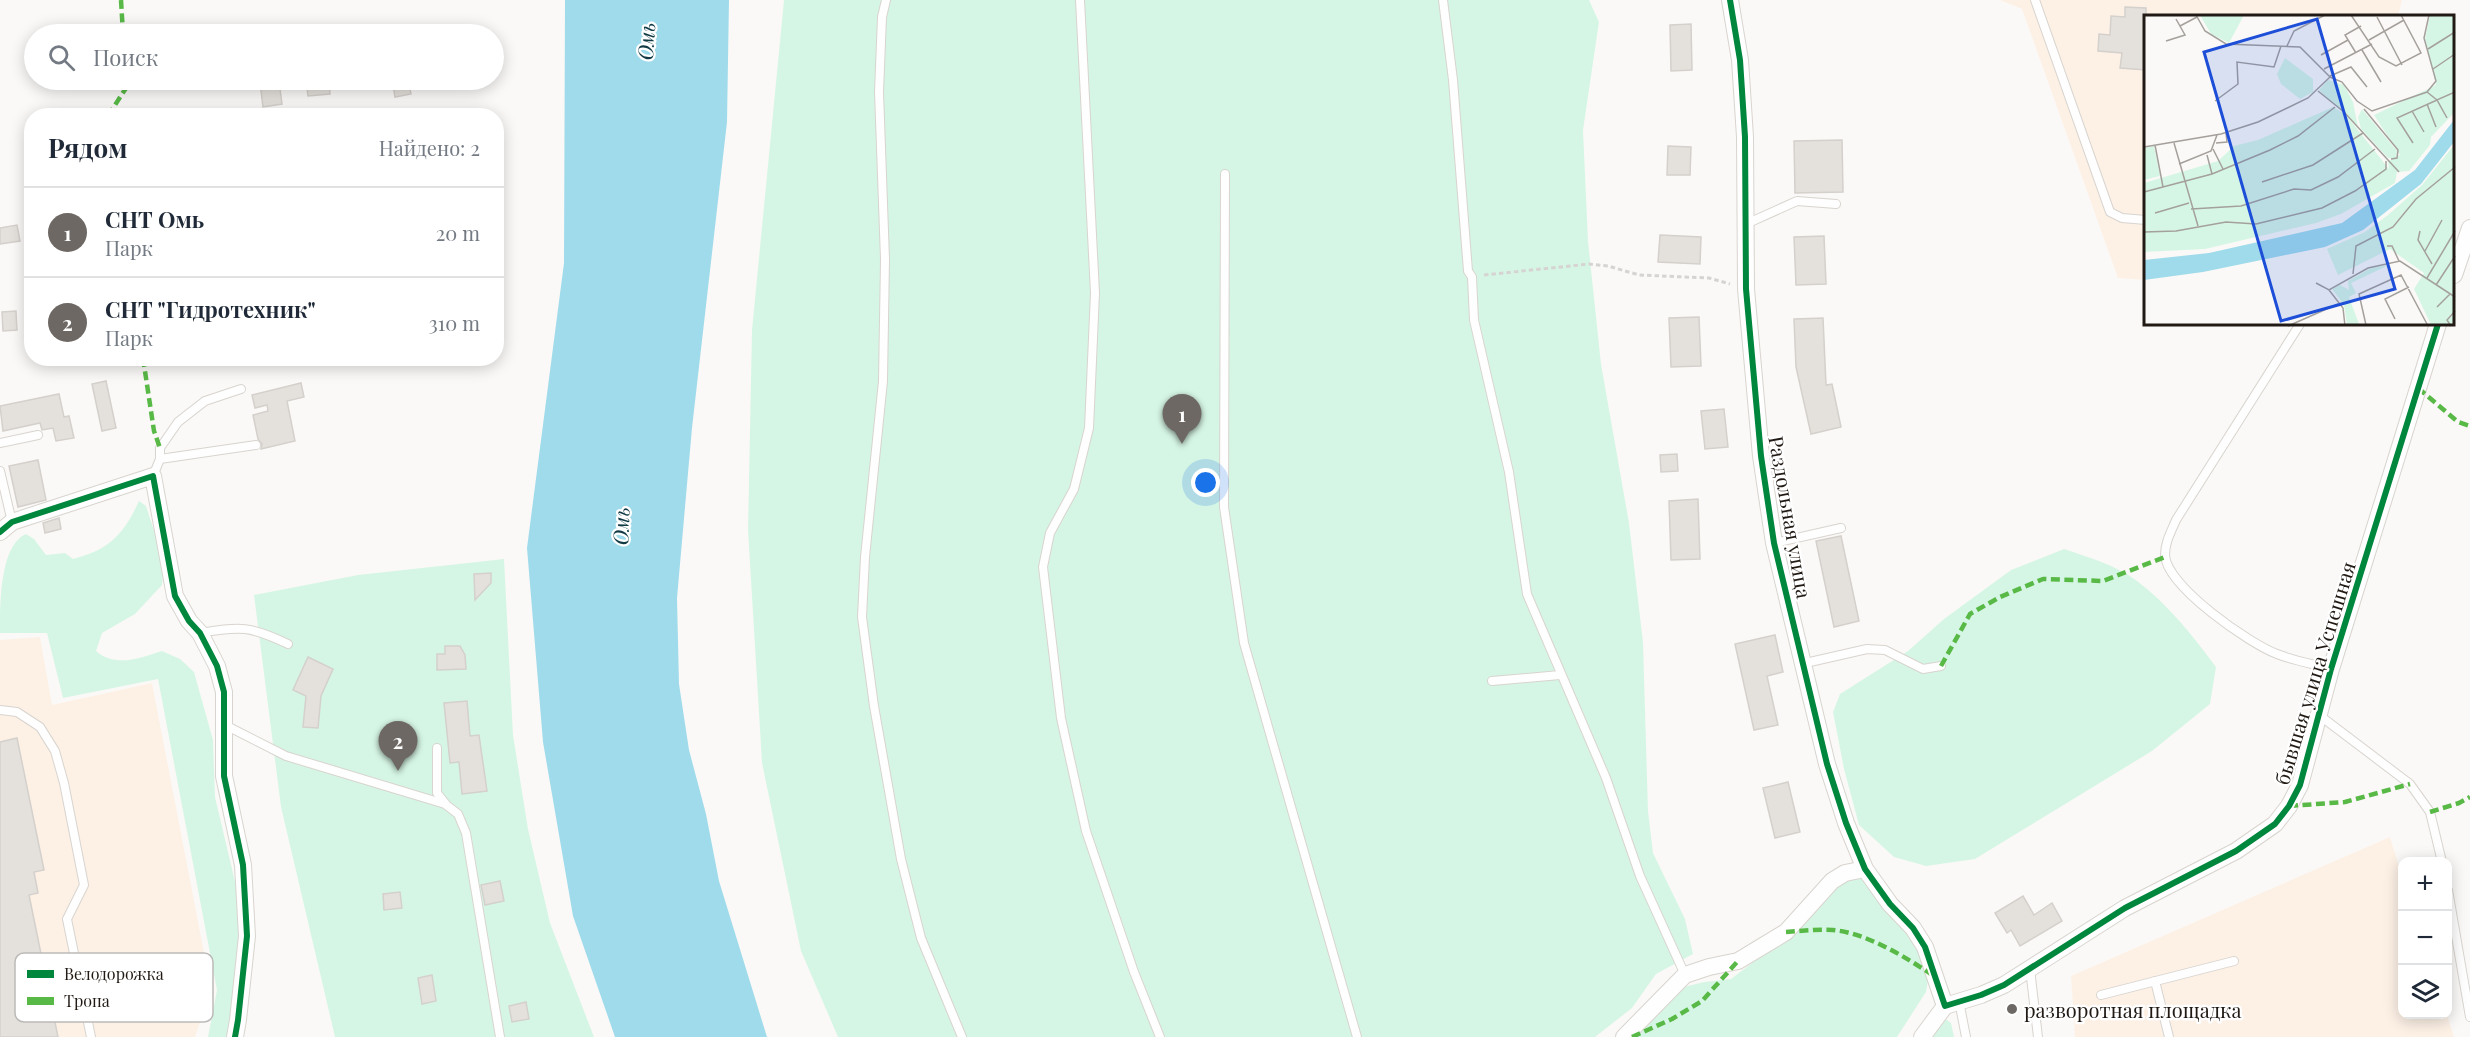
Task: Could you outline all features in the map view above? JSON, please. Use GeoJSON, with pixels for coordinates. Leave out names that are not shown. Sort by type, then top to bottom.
{"type":"FeatureCollection","features":[{"type":"Feature","properties":{"kind":"street","name":"Раздольная улица"},"geometry":{"type":"LineString","coordinates":[[1730,0],[1740,60],[1745,137],[1746,289],[1761,456],[1774,543],[1801,664],[1827,764],[1846,823],[1864,869],[1890,904],[1913,928],[1925,947],[1952,1004]]}},
{"type":"Feature","properties":{"kind":"street"},"geometry":{"type":"LineString","coordinates":[[2455,272],[2470,228]]}},
{"type":"Feature","properties":{"kind":"street","name":"бывшая улица Успешная"},"geometry":{"type":"LineString","coordinates":[[1952,1004],[2004,985],[2125,908],[2236,851],[2275,824],[2289,806],[2300,785],[2331,669],[2437,326]]}},
{"type":"Feature","properties":{"kind":"street"},"geometry":{"type":"LineString","coordinates":[[6,527],[153,476],[175,596],[189,621],[200,633],[217,666],[224,692],[224,776],[243,865],[247,936],[235,1037]]}},
{"type":"Feature","properties":{"kind":"street"},"geometry":{"type":"LineString","coordinates":[[1624,1037],[1685,975],[1738,961],[1786,932],[1832,881],[1845,873],[1864,869]]}},
{"type":"Feature","properties":{"kind":"street"},"geometry":{"type":"LineString","coordinates":[[1922,1037],[1952,1004]]}},
{"type":"Feature","properties":{"kind":"lane"},"geometry":{"type":"LineString","coordinates":[[886,0],[882,17],[879,92],[885,259],[883,381],[865,557],[862,617],[874,706],[902,859],[921,938],[962,1037]]}},
{"type":"Feature","properties":{"kind":"lane"},"geometry":{"type":"LineString","coordinates":[[1080,0],[1095,293],[1089,428],[1074,489],[1050,533],[1042,567],[1061,718],[1086,831],[1134,972],[1160,1037]]}},
{"type":"Feature","properties":{"kind":"lane"},"geometry":{"type":"LineString","coordinates":[[1443,0],[1453,80],[1474,320],[1509,472],[1527,594],[1606,778],[1640,876],[1685,975]]}},
{"type":"Feature","properties":{"kind":"lane"},"geometry":{"type":"LineString","coordinates":[[2035,0],[2110,212],[2122,218],[2144,220]]}},
{"type":"Feature","properties":{"kind":"lane"},"geometry":{"type":"LineString","coordinates":[[1225,174],[1224,507],[1244,643],[1357,1037]]}},
{"type":"Feature","properties":{"kind":"lane"},"geometry":{"type":"LineString","coordinates":[[1746,224],[1797,201],[1836,204]]}},
{"type":"Feature","properties":{"kind":"lane"},"geometry":{"type":"LineString","coordinates":[[2299,326],[2176,520],[2167,540],[2165,557],[2171,573],[2191,597],[2236,630],[2276,654],[2331,669]]}},
{"type":"Feature","properties":{"kind":"lane"},"geometry":{"type":"LineString","coordinates":[[153,476],[160,459],[159,448],[178,422],[205,401],[241,389]]}},
{"type":"Feature","properties":{"kind":"lane"},"geometry":{"type":"LineString","coordinates":[[0,443],[38,435]]}},
{"type":"Feature","properties":{"kind":"lane"},"geometry":{"type":"LineString","coordinates":[[160,459],[256,445]]}},
{"type":"Feature","properties":{"kind":"lane"},"geometry":{"type":"LineString","coordinates":[[0,471],[6,527]]}},
{"type":"Feature","properties":{"kind":"lane"},"geometry":{"type":"LineString","coordinates":[[1774,543],[1841,528]]}},
{"type":"Feature","properties":{"kind":"lane"},"geometry":{"type":"LineString","coordinates":[[200,633],[241,628],[262,631],[288,644]]}},
{"type":"Feature","properties":{"kind":"lane"},"geometry":{"type":"LineString","coordinates":[[1801,664],[1867,650],[1885,650],[1923,669],[1941,666]]}},
{"type":"Feature","properties":{"kind":"lane"},"geometry":{"type":"LineString","coordinates":[[1492,681],[1560,675]]}},
{"type":"Feature","properties":{"kind":"lane"},"geometry":{"type":"LineString","coordinates":[[0,710],[17,712],[40,727],[55,751],[64,783],[84,885],[67,919],[74,953]]}},
{"type":"Feature","properties":{"kind":"lane"},"geometry":{"type":"LineString","coordinates":[[2319,715],[2410,783],[2430,812],[2441,857]]}},
{"type":"Feature","properties":{"kind":"lane"},"geometry":{"type":"LineString","coordinates":[[225,725],[286,756],[445,804]]}},
{"type":"Feature","properties":{"kind":"lane"},"geometry":{"type":"LineString","coordinates":[[437,748],[437,793],[445,804],[458,814],[466,833],[500,1037]]}},
{"type":"Feature","properties":{"kind":"lane"},"geometry":{"type":"LineString","coordinates":[[2452,911],[2470,1017]]}},
{"type":"Feature","properties":{"kind":"lane"},"geometry":{"type":"LineString","coordinates":[[2101,995],[2234,961]]}},
{"type":"Feature","properties":{"kind":"lane"},"geometry":{"type":"LineString","coordinates":[[2030,969],[2038,1037]]}},
{"type":"Feature","properties":{"kind":"lane"},"geometry":{"type":"LineString","coordinates":[[2155,981],[2169,1037]]}},
{"type":"Feature","properties":{"kind":"lane"},"geometry":{"type":"LineString","coordinates":[[1952,1004],[1965,1037]]}},
{"type":"Feature","properties":{"kind":"lane"},"geometry":{"type":"LineString","coordinates":[[88,1022],[91,1037]]}},
{"type":"Feature","properties":{"kind":"path"},"geometry":{"type":"LineString","coordinates":[[1472,277],[1589,264],[1608,266],[1639,275],[1709,278],[1746,289]]}},
{"type":"Feature","properties":{"kind":"shaded area"},"geometry":{"type":"Polygon","coordinates":[[[2000,0],[2402,0],[2398,15],[2144,15],[2144,280],[2118,278],[2022,9],[2000,0]]]}},
{"type":"Feature","properties":{"kind":"shaded area"},"geometry":{"type":"Polygon","coordinates":[[[40,637],[52,705],[152,683],[204,953],[15,953],[15,1022],[200,1022],[195,1037],[0,1037],[0,640],[40,637]]]}},
{"type":"Feature","properties":{"kind":"shaded area"},"geometry":{"type":"Polygon","coordinates":[[[2390,837],[2398,864],[2398,1019],[2448,1019],[2454,1037],[2075,1037],[2071,976],[2390,837]]]}},
{"type":"Feature","properties":{"kind":"green space"},"geometry":{"type":"Polygon","coordinates":[[[784,0],[1589,0],[1599,22],[1583,130],[1588,241],[1601,364],[1629,523],[1643,642],[1648,811],[1653,853],[1685,919],[1693,954],[1656,974],[1632,1008],[1595,1037],[838,1037],[801,951],[762,763],[748,530],[752,330],[784,0]]]}},
{"type":"Feature","properties":{"kind":"green space"},"geometry":{"type":"Polygon","coordinates":[[[139,501],[146,506],[159,546],[162,585],[135,614],[102,633],[96,651],[112,659],[128,660],[162,651],[180,659],[194,672],[213,740],[215,797],[237,890],[239,963],[227,1037],[208,1037],[211,1022],[213,1022],[217,990],[213,953],[210,953],[158,679],[63,698],[47,633],[0,633],[3,576],[6,562],[17,540],[26,534],[34,539],[46,555],[65,553],[73,559],[96,551],[114,539],[139,501]]]}},
{"type":"Feature","properties":{"kind":"green space"},"geometry":{"type":"Polygon","coordinates":[[[2064,549],[2102,562],[2129,575],[2170,610],[2216,667],[2210,704],[2152,751],[1975,859],[1926,866],[1894,857],[1859,825],[1844,769],[1833,712],[1840,694],[1908,651],[1944,619],[2011,570],[2064,549]]]}},
{"type":"Feature","properties":{"kind":"green space"},"geometry":{"type":"Polygon","coordinates":[[[504,559],[513,735],[528,829],[550,923],[594,1037],[335,1037],[281,807],[254,595],[358,575],[504,559]]]}},
{"type":"Feature","properties":{"kind":"green space"},"geometry":{"type":"Polygon","coordinates":[[[1853,877],[1863,878],[1914,937],[1928,981],[1926,992],[1897,1037],[1634,1037],[1684,987],[1731,979],[1780,942],[1831,891],[1853,877]]]}},
{"type":"Feature","properties":{"kind":"green space"},"geometry":{"type":"Polygon","coordinates":[[[1943,1017],[1951,1023],[1954,1037],[1927,1037],[1943,1017]]]}},
{"type":"Feature","properties":{"kind":"water","name":"Омь"},"geometry":{"type":"Polygon","coordinates":[[[565,0],[729,0],[727,122],[692,428],[677,598],[679,684],[689,750],[706,814],[719,881],[767,1037],[615,1037],[573,916],[543,742],[527,548],[564,263],[565,0]]]}},
{"type":"Feature","properties":{"kind":"building"},"geometry":{"type":"Polygon","coordinates":[[[2125,7],[2146,8],[2144,70],[2120,68],[2122,53],[2098,51],[2099,34],[2110,35],[2111,16],[2125,17],[2125,7]]]}},
{"type":"Feature","properties":{"kind":"building"},"geometry":{"type":"Polygon","coordinates":[[[1691,24],[1692,70],[1671,71],[1670,25],[1691,24]]]}},
{"type":"Feature","properties":{"kind":"building"},"geometry":{"type":"Polygon","coordinates":[[[261,90],[280,90],[282,104],[263,107],[261,90]]]}},
{"type":"Feature","properties":{"kind":"building"},"geometry":{"type":"Polygon","coordinates":[[[307,90],[330,90],[330,94],[308,96],[307,90]]]}},
{"type":"Feature","properties":{"kind":"building"},"geometry":{"type":"Polygon","coordinates":[[[394,90],[410,90],[411,94],[395,97],[394,90]]]}},
{"type":"Feature","properties":{"kind":"building"},"geometry":{"type":"Polygon","coordinates":[[[1842,140],[1843,192],[1795,193],[1794,141],[1842,140]]]}},
{"type":"Feature","properties":{"kind":"building"},"geometry":{"type":"Polygon","coordinates":[[[1668,146],[1691,147],[1690,175],[1667,175],[1668,146]]]}},
{"type":"Feature","properties":{"kind":"building"},"geometry":{"type":"Polygon","coordinates":[[[17,225],[20,241],[0,244],[0,228],[17,225]]]}},
{"type":"Feature","properties":{"kind":"building"},"geometry":{"type":"Polygon","coordinates":[[[1660,235],[1701,237],[1700,264],[1658,262],[1660,235]]]}},
{"type":"Feature","properties":{"kind":"building"},"geometry":{"type":"Polygon","coordinates":[[[1824,236],[1826,284],[1796,285],[1794,237],[1824,236]]]}},
{"type":"Feature","properties":{"kind":"building"},"geometry":{"type":"Polygon","coordinates":[[[16,311],[17,330],[3,331],[2,312],[16,311]]]}},
{"type":"Feature","properties":{"kind":"building"},"geometry":{"type":"Polygon","coordinates":[[[1699,317],[1701,366],[1671,367],[1669,318],[1699,317]]]}},
{"type":"Feature","properties":{"kind":"building"},"geometry":{"type":"Polygon","coordinates":[[[1823,318],[1826,385],[1832,384],[1841,427],[1811,434],[1796,367],[1794,319],[1823,318]]]}},
{"type":"Feature","properties":{"kind":"building"},"geometry":{"type":"Polygon","coordinates":[[[106,381],[116,428],[102,431],[92,384],[106,381]]]}},
{"type":"Feature","properties":{"kind":"building"},"geometry":{"type":"Polygon","coordinates":[[[301,383],[304,397],[287,401],[295,441],[261,449],[262,444],[258,439],[253,415],[268,411],[267,405],[255,408],[252,395],[301,383]]]}},
{"type":"Feature","properties":{"kind":"building"},"geometry":{"type":"Polygon","coordinates":[[[59,394],[64,417],[69,416],[74,438],[56,441],[53,428],[42,430],[40,423],[3,431],[0,406],[59,394]]]}},
{"type":"Feature","properties":{"kind":"building"},"geometry":{"type":"Polygon","coordinates":[[[1724,409],[1728,447],[1705,449],[1701,411],[1724,409]]]}},
{"type":"Feature","properties":{"kind":"building"},"geometry":{"type":"Polygon","coordinates":[[[1677,454],[1678,471],[1661,472],[1660,455],[1677,454]]]}},
{"type":"Feature","properties":{"kind":"building"},"geometry":{"type":"Polygon","coordinates":[[[38,460],[46,500],[18,507],[9,466],[38,460]]]}},
{"type":"Feature","properties":{"kind":"building"},"geometry":{"type":"Polygon","coordinates":[[[1698,499],[1700,559],[1671,560],[1669,501],[1698,499]]]}},
{"type":"Feature","properties":{"kind":"building"},"geometry":{"type":"Polygon","coordinates":[[[59,518],[61,529],[45,533],[43,523],[59,518]]]}},
{"type":"Feature","properties":{"kind":"building"},"geometry":{"type":"Polygon","coordinates":[[[1841,536],[1859,621],[1834,627],[1816,541],[1841,536]]]}},
{"type":"Feature","properties":{"kind":"building"},"geometry":{"type":"Polygon","coordinates":[[[491,573],[491,583],[475,600],[474,574],[491,573]]]}},
{"type":"Feature","properties":{"kind":"building"},"geometry":{"type":"Polygon","coordinates":[[[1775,635],[1783,672],[1767,676],[1778,725],[1754,730],[1735,644],[1775,635]]]}},
{"type":"Feature","properties":{"kind":"building"},"geometry":{"type":"Polygon","coordinates":[[[445,646],[460,646],[465,655],[466,669],[437,670],[437,654],[445,654],[445,646]]]}},
{"type":"Feature","properties":{"kind":"building"},"geometry":{"type":"Polygon","coordinates":[[[308,657],[333,669],[321,696],[318,728],[303,727],[306,696],[293,690],[308,657]]]}},
{"type":"Feature","properties":{"kind":"building"},"geometry":{"type":"Polygon","coordinates":[[[467,701],[470,736],[479,735],[487,791],[462,794],[459,762],[450,763],[444,703],[467,701]]]}},
{"type":"Feature","properties":{"kind":"building"},"geometry":{"type":"Polygon","coordinates":[[[17,738],[44,870],[34,872],[38,893],[29,895],[41,953],[15,953],[15,1022],[55,1022],[58,1037],[0,1037],[0,742],[17,738]]]}},
{"type":"Feature","properties":{"kind":"building"},"geometry":{"type":"Polygon","coordinates":[[[1788,782],[1800,832],[1775,838],[1763,788],[1788,782]]]}},
{"type":"Feature","properties":{"kind":"building"},"geometry":{"type":"Polygon","coordinates":[[[500,881],[504,901],[485,905],[481,885],[500,881]]]}},
{"type":"Feature","properties":{"kind":"building"},"geometry":{"type":"Polygon","coordinates":[[[400,892],[402,908],[384,910],[383,894],[400,892]]]}},
{"type":"Feature","properties":{"kind":"building"},"geometry":{"type":"Polygon","coordinates":[[[2023,896],[2034,915],[2052,903],[2062,921],[2020,946],[2011,930],[2007,933],[1995,913],[2023,896]]]}},
{"type":"Feature","properties":{"kind":"building"},"geometry":{"type":"Polygon","coordinates":[[[432,975],[436,1001],[422,1004],[418,978],[432,975]]]}},
{"type":"Feature","properties":{"kind":"building"},"geometry":{"type":"Polygon","coordinates":[[[526,1002],[529,1019],[512,1022],[509,1006],[526,1002]]]}},
{"type":"Feature","properties":{"kind":"marked path"},"geometry":{"type":"LineString","coordinates":[[121,0],[122,24]]}},
{"type":"Feature","properties":{"kind":"marked path"},"geometry":{"type":"LineString","coordinates":[[113,108],[125,90]]}},
{"type":"Feature","properties":{"kind":"marked path"},"geometry":{"type":"LineString","coordinates":[[144,366],[154,431],[160,448]]}},
{"type":"Feature","properties":{"kind":"marked path"},"geometry":{"type":"LineString","coordinates":[[2418,388],[2458,422],[2470,426]]}},
{"type":"Feature","properties":{"kind":"marked path"},"geometry":{"type":"LineString","coordinates":[[1941,666],[1970,614],[2000,597],[2043,579],[2103,581],[2165,557]]}},
{"type":"Feature","properties":{"kind":"marked path"},"geometry":{"type":"LineString","coordinates":[[2289,806],[2345,802],[2410,784]]}},
{"type":"Feature","properties":{"kind":"marked path"},"geometry":{"type":"LineString","coordinates":[[2430,812],[2470,797]]}},
{"type":"Feature","properties":{"kind":"marked path"},"geometry":{"type":"LineString","coordinates":[[1786,932],[1815,930],[1846,932],[1873,941],[1934,976]]}},
{"type":"Feature","properties":{"kind":"marked path"},"geometry":{"type":"LineString","coordinates":[[1632,1037],[1672,1019],[1702,1001],[1738,961]]}},
{"type":"Feature","properties":{"kind":"cycle path"},"geometry":{"type":"LineString","coordinates":[[1730,0],[1740,60],[1745,137],[1746,289],[1761,456],[1774,543],[1827,764],[1846,823],[1865,869],[1890,904],[1913,928],[1925,947],[1945,1006],[2004,985],[2125,908],[2236,851],[2275,824],[2289,806],[2300,785],[2331,669],[2437,326]]}},
{"type":"Feature","properties":{"kind":"cycle path"},"geometry":{"type":"LineString","coordinates":[[0,532],[12,522],[153,476],[175,596],[189,621],[200,633],[217,666],[224,692],[224,776],[243,865],[247,936],[235,1037]]}},
{"type":"Feature","properties":{"kind":"place","name":"СНТ Омь"},"geometry":{"type":"Point","coordinates":[1182,444]}},
{"type":"Feature","properties":{"kind":"place","name":"СНТ \"Гидротехник\""},"geometry":{"type":"Point","coordinates":[398,771]}},
{"type":"Feature","properties":{"kind":"place","name":"разворотная площадка"},"geometry":{"type":"Point","coordinates":[2012,1009]}}]}
